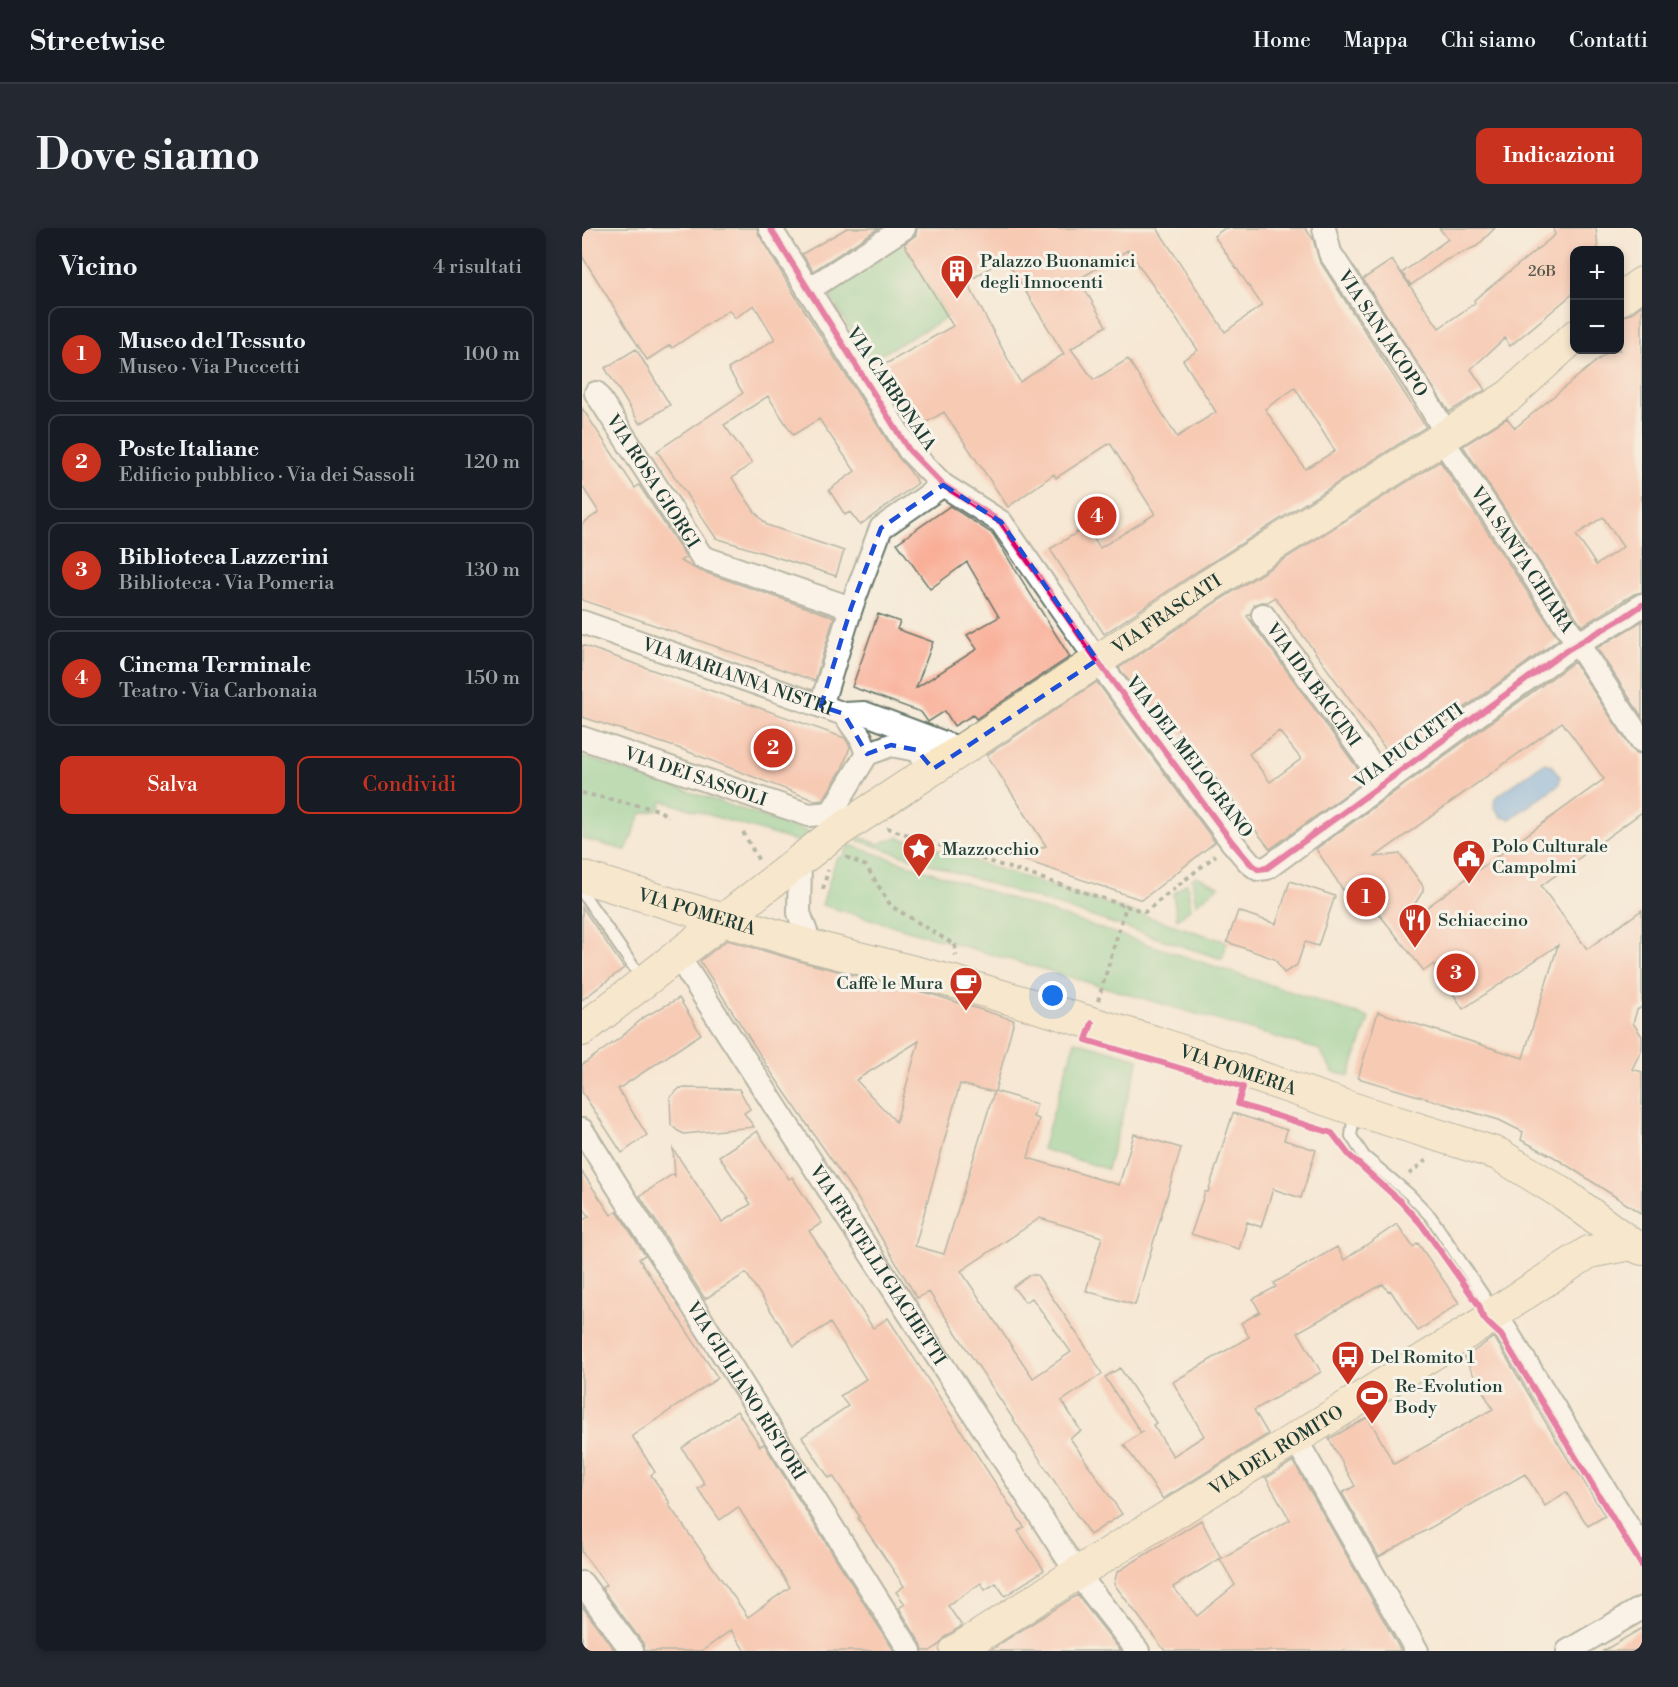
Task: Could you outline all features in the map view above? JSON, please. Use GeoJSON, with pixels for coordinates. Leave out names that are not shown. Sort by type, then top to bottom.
{"type":"FeatureCollection","features":[{"type":"Feature","properties":{"kind":"street","name":"VIA CARBONAIA"},"geometry":{"type":"LineString","coordinates":[[770,228],[909,450],[943,485],[1001,522],[1098,660]]}},
{"type":"Feature","properties":{"kind":"street"},"geometry":{"type":"LineString","coordinates":[[808,290],[904,228]]}},
{"type":"Feature","properties":{"kind":"street","name":"VIA SAN JACOPO"},"geometry":{"type":"LineString","coordinates":[[1324,228],[1330,253],[1426,399],[1445,439]]}},
{"type":"Feature","properties":{"kind":"street"},"geometry":{"type":"LineString","coordinates":[[1624,296],[1642,284]]}},
{"type":"Feature","properties":{"kind":"street","name":"VIA FRASCATI"},"geometry":{"type":"LineString","coordinates":[[582,1030],[857,818],[1208,586],[1445,439],[1509,396],[1570,341]]}},
{"type":"Feature","properties":{"kind":"street","name":"VIA ROSA GIORGI"},"geometry":{"type":"LineString","coordinates":[[596,393],[702,557],[851,608]]}},
{"type":"Feature","properties":{"kind":"street","name":"VIA SANTA CHIARA"},"geometry":{"type":"LineString","coordinates":[[1445,439],[1642,741]]}},
{"type":"Feature","properties":{"kind":"street"},"geometry":{"type":"LineString","coordinates":[[821,706],[851,608],[881,528],[943,485]]}},
{"type":"Feature","properties":{"kind":"street","name":"VIA PUCCETTI"},"geometry":{"type":"LineString","coordinates":[[1258,869],[1267,868],[1577,644],[1642,605]]}},
{"type":"Feature","properties":{"kind":"street","name":"VIA IDA BACCINI"},"geometry":{"type":"LineString","coordinates":[[1263,615],[1384,782]]}},
{"type":"Feature","properties":{"kind":"street","name":"VIA MARIANNA NISTRI"},"geometry":{"type":"LineString","coordinates":[[582,622],[844,714],[864,713],[963,750]]}},
{"type":"Feature","properties":{"kind":"street","name":"VIA DEL MELOGRANO"},"geometry":{"type":"LineString","coordinates":[[1098,660],[1232,842],[1258,869]]}},
{"type":"Feature","properties":{"kind":"street"},"geometry":{"type":"LineString","coordinates":[[844,714],[861,738],[867,754]]}},
{"type":"Feature","properties":{"kind":"street","name":"VIA DEI SASSOLI"},"geometry":{"type":"LineString","coordinates":[[582,738],[828,842]]}},
{"type":"Feature","properties":{"kind":"street"},"geometry":{"type":"LineString","coordinates":[[828,842],[831,813],[867,754],[891,745],[917,750],[933,769]]}},
{"type":"Feature","properties":{"kind":"street"},"geometry":{"type":"LineString","coordinates":[[800,861],[799,914],[811,946]]}},
{"type":"Feature","properties":{"kind":"street","name":"VIA POMERIA"},"geometry":{"type":"LineString","coordinates":[[582,877],[811,946],[958,983],[1155,1042],[1354,1109],[1498,1154],[1565,1195],[1636,1246]]}},
{"type":"Feature","properties":{"kind":"street","name":"VIA FRATELLI GIACHETTI"},"geometry":{"type":"LineString","coordinates":[[678,956],[1077,1573],[1138,1651]]}},
{"type":"Feature","properties":{"kind":"street","name":"VIA GIULIANO RISTORI"},"geometry":{"type":"LineString","coordinates":[[582,1130],[910,1651]]}},
{"type":"Feature","properties":{"kind":"street","name":"VIA DEL ROMITO"},"geometry":{"type":"LineString","coordinates":[[957,1651],[1077,1573],[1486,1321],[1589,1252],[1636,1246]]}},
{"type":"Feature","properties":{"kind":"street"},"geometry":{"type":"LineString","coordinates":[[1496,1313],[1642,1549]]}},
{"type":"Feature","properties":{"kind":"street"},"geometry":{"type":"LineString","coordinates":[[1295,1438],[1417,1651]]}},
{"type":"Feature","properties":{"kind":"street"},"geometry":{"type":"LineString","coordinates":[[582,1583],[632,1651]]}},
{"type":"Feature","properties":{"kind":"street"},"geometry":{"type":"LineString","coordinates":[[1568,1651],[1642,1608]]}},
{"type":"Feature","properties":{"kind":"lane"},"geometry":{"type":"LineString","coordinates":[[582,892],[644,982]]}},
{"type":"Feature","properties":{"kind":"lane"},"geometry":{"type":"LineString","coordinates":[[1354,1109],[1352,1136],[1364,1156],[1431,1217],[1496,1313]]}},
{"type":"Feature","properties":{"kind":"path"},"geometry":{"type":"LineString","coordinates":[[582,793],[659,810],[668,817]]}},
{"type":"Feature","properties":{"kind":"path"},"geometry":{"type":"LineString","coordinates":[[857,818],[1144,912],[1232,842]]}},
{"type":"Feature","properties":{"kind":"path"},"geometry":{"type":"LineString","coordinates":[[820,897],[828,842],[866,866],[891,906],[955,945],[958,983]]}},
{"type":"Feature","properties":{"kind":"path"},"geometry":{"type":"LineString","coordinates":[[1103,985],[1126,906]]}},
{"type":"Feature","properties":{"kind":"path"},"geometry":{"type":"LineString","coordinates":[[1397,1184],[1438,1152],[1443,1137]]}},
{"type":"Feature","properties":{"kind":"highlighted area"},"geometry":{"type":"Polygon","coordinates":[[[943,485],[1001,522],[1097,660],[933,769],[917,750],[891,745],[867,754],[844,714],[821,706],[851,608],[881,528],[943,485]]]}},
{"type":"Feature","properties":{"kind":"green space"},"geometry":{"type":"Polygon","coordinates":[[[900,237],[948,317],[869,361],[823,284],[900,237]]]}},
{"type":"Feature","properties":{"kind":"green space"},"geometry":{"type":"Polygon","coordinates":[[[582,756],[810,832],[798,842],[663,801],[659,810],[641,814],[626,850],[582,839],[582,756]]]}},
{"type":"Feature","properties":{"kind":"green space"},"geometry":{"type":"Polygon","coordinates":[[[860,837],[878,844],[898,837],[1227,942],[1222,959],[856,840],[860,837]]]}},
{"type":"Feature","properties":{"kind":"green space"},"geometry":{"type":"Polygon","coordinates":[[[850,845],[1369,1018],[1349,1076],[1333,1072],[1320,1050],[822,905],[836,859],[843,856],[850,845]]]}},
{"type":"Feature","properties":{"kind":"green space"},"geometry":{"type":"Polygon","coordinates":[[[1196,876],[1219,886],[1196,904],[1192,879],[1196,876]]]}},
{"type":"Feature","properties":{"kind":"green space"},"geometry":{"type":"Polygon","coordinates":[[[1187,883],[1191,908],[1177,919],[1173,894],[1187,883]]]}},
{"type":"Feature","properties":{"kind":"green space"},"geometry":{"type":"Polygon","coordinates":[[[1075,1041],[1139,1059],[1107,1169],[1042,1149],[1075,1041]]]}},
{"type":"Feature","properties":{"kind":"water"},"geometry":{"type":"Polygon","coordinates":[[[1544,763],[1551,765],[1560,777],[1559,784],[1510,819],[1502,817],[1494,807],[1495,798],[1544,763]]]}},
{"type":"Feature","properties":{"kind":"building"},"geometry":{"type":"Polygon","coordinates":[[[582,228],[757,228],[796,297],[898,457],[918,483],[860,525],[850,512],[845,515],[829,490],[855,471],[819,419],[793,435],[768,396],[724,425],[752,463],[732,478],[755,512],[767,525],[844,551],[836,576],[716,538],[657,451],[743,393],[728,369],[775,339],[754,305],[735,318],[729,310],[672,348],[670,345],[647,360],[582,256],[582,228]]]}},
{"type":"Feature","properties":{"kind":"building"},"geometry":{"type":"Polygon","coordinates":[[[847,228],[879,228],[813,271],[802,254],[847,228]]]}},
{"type":"Feature","properties":{"kind":"building"},"geometry":{"type":"Polygon","coordinates":[[[917,228],[1157,228],[1225,332],[1262,305],[1214,236],[1225,228],[1305,228],[1313,239],[1319,260],[1426,427],[1198,571],[1104,634],[1050,549],[1086,527],[1100,548],[1155,514],[1110,443],[1056,478],[1054,474],[1008,507],[944,412],[913,430],[875,370],[953,326],[904,244],[916,235],[917,228]],[[1128,250],[1079,279],[1106,326],[1071,349],[1094,380],[1128,359],[1177,437],[1216,412],[1183,360],[1198,350],[1128,250]],[[1005,258],[967,282],[1020,382],[1064,354],[1005,258]],[[1295,388],[1265,409],[1305,469],[1335,451],[1295,388]]]}},
{"type":"Feature","properties":{"kind":"building"},"geometry":{"type":"Polygon","coordinates":[[[1439,228],[1495,228],[1477,246],[1446,260],[1411,285],[1402,273],[1448,239],[1439,228]]]}},
{"type":"Feature","properties":{"kind":"building"},"geometry":{"type":"Polygon","coordinates":[[[1553,228],[1596,228],[1598,246],[1570,246],[1570,296],[1510,346],[1505,338],[1471,369],[1485,390],[1449,412],[1363,279],[1392,260],[1439,328],[1475,303],[1474,300],[1555,235],[1553,228]]]}},
{"type":"Feature","properties":{"kind":"building"},"geometry":{"type":"Polygon","coordinates":[[[1642,305],[1642,592],[1634,594],[1582,626],[1463,446],[1507,418],[1515,428],[1605,354],[1624,354],[1624,316],[1642,305]],[[1603,517],[1576,535],[1596,565],[1623,547],[1603,517]]]}},
{"type":"Feature","properties":{"kind":"building"},"geometry":{"type":"Polygon","coordinates":[[[636,349],[670,405],[640,424],[605,368],[636,349]]]}},
{"type":"Feature","properties":{"kind":"building"},"geometry":{"type":"Polygon","coordinates":[[[582,408],[635,488],[639,485],[686,557],[680,561],[698,570],[834,617],[815,681],[582,600],[582,524],[599,512],[582,486],[582,408]]]}},
{"type":"Feature","properties":{"kind":"building"},"geometry":{"type":"Polygon","coordinates":[[[1440,461],[1559,639],[1387,764],[1381,755],[1387,751],[1275,597],[1268,602],[1255,604],[1247,616],[1366,780],[1270,849],[1166,714],[1158,720],[1119,668],[1218,601],[1440,461]],[[1279,731],[1249,754],[1270,782],[1301,759],[1279,731]]]}},
{"type":"Feature","properties":{"kind":"building"},"geometry":{"type":"Polygon","coordinates":[[[950,506],[993,534],[1070,657],[976,719],[973,715],[954,726],[945,711],[928,722],[921,712],[852,687],[878,614],[900,622],[897,629],[933,642],[916,688],[977,649],[967,635],[999,617],[967,562],[930,589],[897,543],[950,506]]]}},
{"type":"Feature","properties":{"kind":"building"},"geometry":{"type":"Polygon","coordinates":[[[1642,621],[1642,717],[1597,648],[1642,621]]]}},
{"type":"Feature","properties":{"kind":"building"},"geometry":{"type":"Polygon","coordinates":[[[582,645],[845,738],[850,747],[842,769],[823,800],[816,801],[681,749],[582,717],[582,645]]]}},
{"type":"Feature","properties":{"kind":"building"},"geometry":{"type":"Polygon","coordinates":[[[1574,662],[1631,748],[1636,753],[1642,754],[1642,812],[1541,886],[1587,949],[1642,910],[1642,1007],[1637,1010],[1633,1023],[1642,1036],[1642,1049],[1632,1069],[1642,1072],[1642,1214],[1554,1157],[1521,1140],[1523,1132],[1499,1120],[1358,1078],[1378,1012],[1523,1058],[1558,945],[1463,1009],[1434,964],[1424,971],[1354,882],[1343,890],[1316,849],[1574,662]],[[1562,722],[1375,857],[1400,854],[1423,886],[1423,891],[1401,926],[1604,779],[1562,722]]]}},
{"type":"Feature","properties":{"kind":"building"},"geometry":{"type":"Polygon","coordinates":[[[1097,682],[1215,842],[1142,900],[1018,858],[1046,846],[987,755],[1097,682]]]}},
{"type":"Feature","properties":{"kind":"building"},"geometry":{"type":"Polygon","coordinates":[[[1290,881],[1335,896],[1318,946],[1305,942],[1297,965],[1284,973],[1275,959],[1227,942],[1238,911],[1276,924],[1290,881]]]}},
{"type":"Feature","properties":{"kind":"building"},"geometry":{"type":"Polygon","coordinates":[[[582,907],[624,968],[582,1000],[582,907]]]}},
{"type":"Feature","properties":{"kind":"building"},"geometry":{"type":"Polygon","coordinates":[[[727,940],[806,963],[934,995],[1014,1020],[995,1091],[1037,1104],[1033,1117],[1039,1119],[1028,1158],[1119,1185],[1134,1134],[1181,1148],[1135,1305],[1086,1291],[1102,1237],[1040,1218],[961,1271],[1033,1378],[1071,1352],[1032,1298],[1025,1302],[1013,1287],[1030,1275],[1037,1275],[1090,1353],[1102,1374],[1062,1401],[1081,1431],[1070,1438],[1122,1514],[1090,1535],[929,1292],[917,1298],[855,1194],[771,1072],[700,961],[727,940]],[[919,1041],[856,1080],[896,1122],[919,1041]],[[960,1084],[915,1246],[944,1254],[994,1092],[960,1084]]]}},
{"type":"Feature","properties":{"kind":"building"},"geometry":{"type":"Polygon","coordinates":[[[679,998],[701,1034],[618,1089],[647,1135],[622,1153],[582,1092],[582,1065],[620,1038],[644,1017],[679,998]]]}},
{"type":"Feature","properties":{"kind":"building"},"geometry":{"type":"Polygon","coordinates":[[[680,1088],[739,1089],[750,1109],[744,1113],[754,1127],[684,1134],[678,1131],[671,1125],[670,1097],[680,1088]]]}},
{"type":"Feature","properties":{"kind":"building"},"geometry":{"type":"Polygon","coordinates":[[[1233,1113],[1287,1130],[1284,1140],[1316,1150],[1301,1198],[1273,1189],[1261,1227],[1247,1222],[1239,1249],[1191,1234],[1205,1192],[1208,1192],[1233,1113]]]}},
{"type":"Feature","properties":{"kind":"building"},"geometry":{"type":"Polygon","coordinates":[[[757,1131],[789,1179],[792,1177],[822,1223],[809,1231],[873,1328],[888,1318],[1024,1527],[1018,1531],[1044,1570],[1005,1596],[996,1583],[985,1590],[981,1583],[948,1606],[962,1626],[946,1636],[930,1651],[923,1651],[899,1608],[905,1604],[896,1592],[904,1586],[833,1476],[829,1478],[802,1437],[848,1406],[840,1396],[866,1379],[830,1323],[794,1346],[746,1273],[705,1299],[640,1196],[673,1174],[675,1176],[673,1149],[722,1222],[751,1204],[719,1156],[757,1131]]]}},
{"type":"Feature","properties":{"kind":"building"},"geometry":{"type":"Polygon","coordinates":[[[582,1172],[611,1215],[617,1211],[645,1255],[639,1259],[718,1378],[632,1436],[655,1472],[651,1475],[670,1503],[668,1504],[748,1617],[790,1587],[738,1507],[720,1520],[698,1489],[705,1484],[682,1448],[737,1411],[760,1446],[764,1444],[894,1651],[745,1651],[731,1630],[702,1651],[645,1651],[643,1643],[602,1588],[606,1585],[582,1552],[582,1221],[589,1216],[582,1206],[582,1172]]]}},
{"type":"Feature","properties":{"kind":"building"},"geometry":{"type":"Polygon","coordinates":[[[1397,1224],[1413,1247],[1418,1243],[1459,1303],[1418,1331],[1390,1290],[1388,1291],[1383,1284],[1298,1332],[1321,1372],[1254,1410],[1268,1434],[1163,1499],[1124,1445],[1141,1433],[1105,1377],[1120,1368],[1156,1423],[1153,1425],[1173,1456],[1204,1436],[1173,1382],[1249,1337],[1241,1323],[1260,1312],[1253,1299],[1276,1287],[1274,1283],[1337,1247],[1344,1260],[1397,1224]]]}},
{"type":"Feature","properties":{"kind":"building"},"geometry":{"type":"Polygon","coordinates":[[[1494,1337],[1605,1516],[1588,1526],[1566,1492],[1545,1506],[1525,1474],[1379,1557],[1342,1493],[1355,1486],[1329,1439],[1368,1417],[1394,1464],[1493,1409],[1464,1358],[1494,1337]]]}},
{"type":"Feature","properties":{"kind":"building"},"geometry":{"type":"Polygon","coordinates":[[[1293,1461],[1401,1651],[1165,1651],[1114,1584],[1117,1572],[1201,1520],[1221,1558],[1173,1587],[1197,1616],[1235,1585],[1220,1559],[1290,1520],[1266,1478],[1293,1461]]]}},
{"type":"Feature","properties":{"kind":"building"},"geometry":{"type":"Polygon","coordinates":[[[1077,1595],[1121,1651],[990,1651],[1009,1638],[1077,1595]]]}},
{"type":"Feature","properties":{"kind":"building"},"geometry":{"type":"Polygon","coordinates":[[[582,1606],[615,1651],[582,1651],[582,1606]]]}},
{"type":"Feature","properties":{"kind":"building"},"geometry":{"type":"Polygon","coordinates":[[[1642,1628],[1642,1651],[1603,1651],[1642,1628]]]}},
{"type":"Feature","properties":{"kind":"cycle path"},"geometry":{"type":"LineString","coordinates":[[770,228],[909,450],[943,485],[1001,522],[1097,660],[1232,842],[1258,869],[1267,868],[1567,650],[1642,605]]}},
{"type":"Feature","properties":{"kind":"cycle path"},"geometry":{"type":"LineString","coordinates":[[1092,1023],[1086,1040],[1243,1087],[1238,1104],[1332,1133],[1349,1155],[1400,1201],[1421,1224],[1480,1307],[1485,1319],[1501,1335],[1642,1566]]}},
{"type":"Feature","properties":{"kind":"place","name":"Palazzo Buonamici degli Innocenti"},"geometry":{"type":"Point","coordinates":[957,300]}},
{"type":"Feature","properties":{"kind":"place","name":"Cinema Terminale"},"geometry":{"type":"Point","coordinates":[1097,516]}},
{"type":"Feature","properties":{"kind":"place","name":"Poste Italiane"},"geometry":{"type":"Point","coordinates":[773,748]}},
{"type":"Feature","properties":{"kind":"place","name":"Mazzocchio"},"geometry":{"type":"Point","coordinates":[919,878]}},
{"type":"Feature","properties":{"kind":"place","name":"Polo Culturale Campolmi"},"geometry":{"type":"Point","coordinates":[1469,885]}},
{"type":"Feature","properties":{"kind":"place","name":"Museo del Tessuto"},"geometry":{"type":"Point","coordinates":[1366,897]}},
{"type":"Feature","properties":{"kind":"place","name":"Schiaccino"},"geometry":{"type":"Point","coordinates":[1415,949]}},
{"type":"Feature","properties":{"kind":"place","name":"Biblioteca Lazzerini"},"geometry":{"type":"Point","coordinates":[1456,973]}},
{"type":"Feature","properties":{"kind":"place","name":"Caffè le Mura"},"geometry":{"type":"Point","coordinates":[966,1012]}},
{"type":"Feature","properties":{"kind":"place","name":"Del Romito 1"},"geometry":{"type":"Point","coordinates":[1348,1386]}},
{"type":"Feature","properties":{"kind":"place","name":"Re-Evolution Body"},"geometry":{"type":"Point","coordinates":[1372,1425]}}]}
